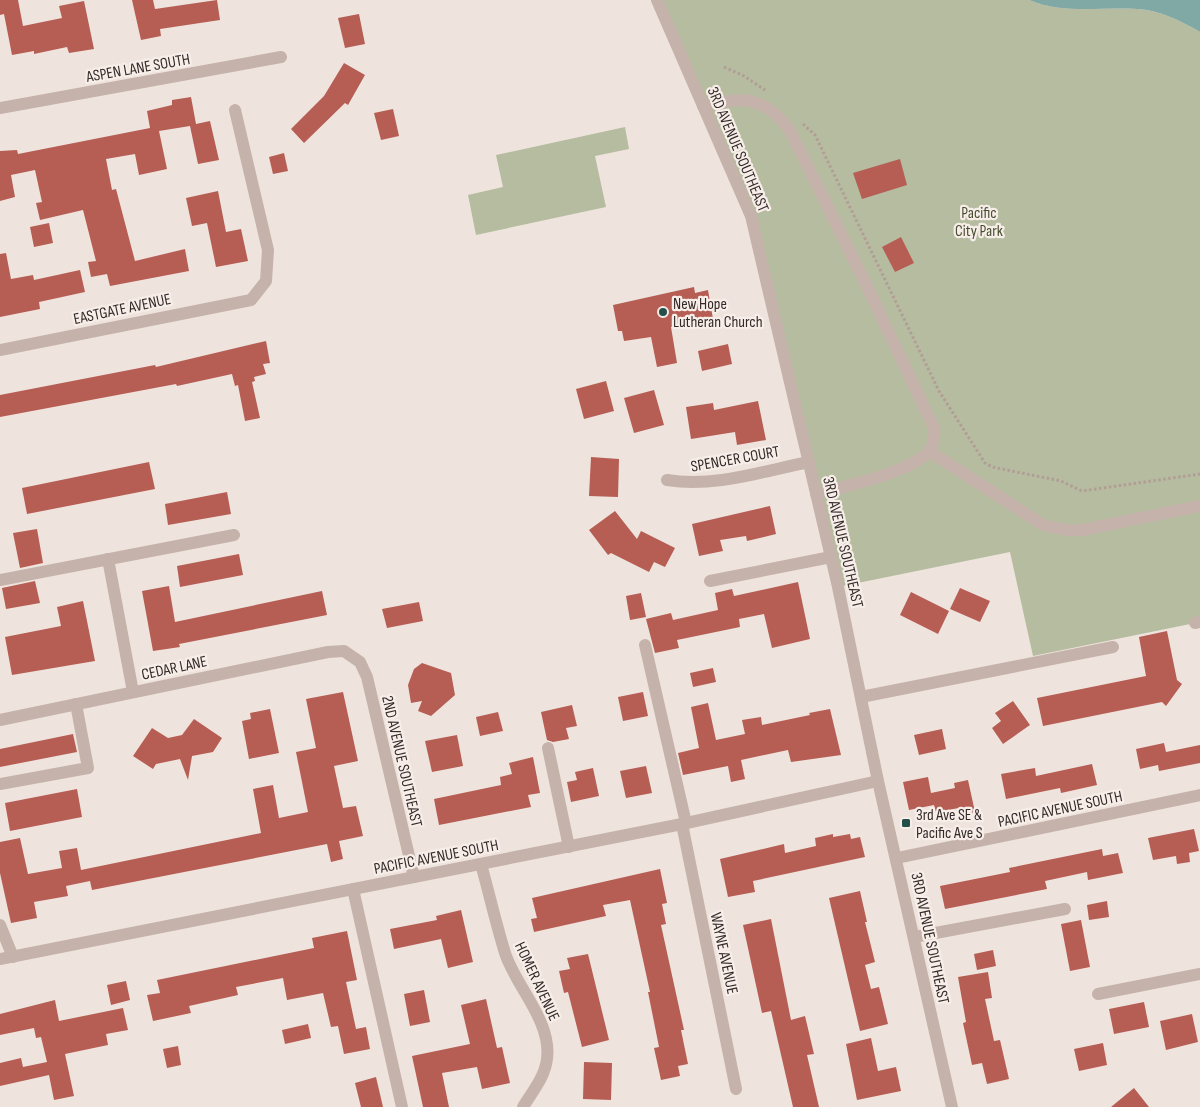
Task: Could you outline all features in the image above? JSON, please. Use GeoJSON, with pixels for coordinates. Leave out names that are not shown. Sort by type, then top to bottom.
{"type":"FeatureCollection","features":[{"type":"Feature","properties":{"kind":"street","name":"3RD AVENUE SOUTHEAST"},"geometry":{"type":"LineString","coordinates":[[657,0],[750,212],[831,558],[878,781],[952,1107]]}},
{"type":"Feature","properties":{"kind":"street","name":"ASPEN LANE SOUTH"},"geometry":{"type":"LineString","coordinates":[[0,108],[280,57]]}},
{"type":"Feature","properties":{"kind":"street"},"geometry":{"type":"LineString","coordinates":[[703,106],[728,100],[759,102],[771,108],[789,129],[925,405],[934,428],[935,437],[929,452],[912,464],[816,494]]}},
{"type":"Feature","properties":{"kind":"street","name":"EASTGATE AVENUE"},"geometry":{"type":"LineString","coordinates":[[0,350],[250,300],[266,281],[268,250],[235,110]]}},
{"type":"Feature","properties":{"kind":"street"},"geometry":{"type":"LineString","coordinates":[[929,452],[1043,525],[1052,528],[1082,530],[1200,506]]}},
{"type":"Feature","properties":{"kind":"street","name":"SPENCER COURT"},"geometry":{"type":"LineString","coordinates":[[667,480],[685,483],[707,482],[808,462]]}},
{"type":"Feature","properties":{"kind":"street"},"geometry":{"type":"LineString","coordinates":[[0,580],[234,535]]}},
{"type":"Feature","properties":{"kind":"street"},"geometry":{"type":"LineString","coordinates":[[710,581],[831,558]]}},
{"type":"Feature","properties":{"kind":"street"},"geometry":{"type":"LineString","coordinates":[[108,560],[133,692]]}},
{"type":"Feature","properties":{"kind":"street","name":"WAYNE AVENUE"},"geometry":{"type":"LineString","coordinates":[[645,644],[684,824],[736,1089]]}},
{"type":"Feature","properties":{"kind":"street"},"geometry":{"type":"LineString","coordinates":[[861,698],[1113,647]]}},
{"type":"Feature","properties":{"kind":"street","name":"CEDAR LANE"},"geometry":{"type":"LineString","coordinates":[[0,720],[328,652],[344,651],[354,656]]}},
{"type":"Feature","properties":{"kind":"street","name":"2ND AVENUE SOUTHEAST"},"geometry":{"type":"LineString","coordinates":[[354,656],[360,662],[367,677],[414,877]]}},
{"type":"Feature","properties":{"kind":"street"},"geometry":{"type":"LineString","coordinates":[[0,784],[88,768],[76,704]]}},
{"type":"Feature","properties":{"kind":"street"},"geometry":{"type":"LineString","coordinates":[[548,748],[569,846]]}},
{"type":"Feature","properties":{"kind":"street","name":"PACIFIC AVENUE SOUTH"},"geometry":{"type":"LineString","coordinates":[[0,959],[684,824],[878,781]]}},
{"type":"Feature","properties":{"kind":"street","name":"PACIFIC AVENUE SOUTH"},"geometry":{"type":"LineString","coordinates":[[897,858],[1200,795]]}},
{"type":"Feature","properties":{"kind":"street","name":"HOMER AVENUE"},"geometry":{"type":"LineString","coordinates":[[481,864],[505,953],[541,1025],[547,1043],[547,1059],[543,1073],[523,1107]]}},
{"type":"Feature","properties":{"kind":"street"},"geometry":{"type":"LineString","coordinates":[[353,890],[402,1107]]}},
{"type":"Feature","properties":{"kind":"street"},"geometry":{"type":"LineString","coordinates":[[914,937],[1065,909]]}},
{"type":"Feature","properties":{"kind":"street"},"geometry":{"type":"LineString","coordinates":[[0,925],[13,956]]}},
{"type":"Feature","properties":{"kind":"street"},"geometry":{"type":"LineString","coordinates":[[1098,994],[1200,974]]}},
{"type":"Feature","properties":{"kind":"path"},"geometry":{"type":"LineString","coordinates":[[724,67],[744,76],[767,92]]}},
{"type":"Feature","properties":{"kind":"path"},"geometry":{"type":"LineString","coordinates":[[800,120],[815,135],[939,391],[985,463],[992,467],[1061,480],[1082,491],[1200,474]]}},
{"type":"Feature","properties":{"kind":"green space","name":"Pacific City Park"},"geometry":{"type":"Polygon","coordinates":[[[657,0],[1029,0],[1058,8],[1147,10],[1161,13],[1200,32],[1200,622],[1033,656],[1010,552],[838,587],[750,212],[657,0]]]}},
{"type":"Feature","properties":{"kind":"green space"},"geometry":{"type":"Polygon","coordinates":[[[625,127],[629,149],[595,156],[606,207],[476,235],[468,195],[503,187],[496,155],[625,127]]]}},
{"type":"Feature","properties":{"kind":"water"},"geometry":{"type":"Polygon","coordinates":[[[1029,0],[1200,0],[1200,32],[1161,13],[1147,10],[1058,8],[1029,0]]]}},
{"type":"Feature","properties":{"kind":"building"},"geometry":{"type":"Polygon","coordinates":[[[0,0],[18,0],[23,26],[62,18],[59,6],[84,1],[94,49],[69,53],[67,47],[34,54],[34,51],[12,55],[4,14],[0,15],[0,0]]]}},
{"type":"Feature","properties":{"kind":"building"},"geometry":{"type":"Polygon","coordinates":[[[132,0],[153,0],[155,9],[217,0],[220,20],[160,29],[161,36],[141,40],[132,0]]]}},
{"type":"Feature","properties":{"kind":"building"},"geometry":{"type":"Polygon","coordinates":[[[359,14],[365,44],[345,48],[338,18],[359,14]]]}},
{"type":"Feature","properties":{"kind":"building"},"geometry":{"type":"Polygon","coordinates":[[[344,63],[365,75],[348,105],[345,103],[304,143],[291,129],[324,96],[344,63]]]}},
{"type":"Feature","properties":{"kind":"building"},"geometry":{"type":"Polygon","coordinates":[[[191,97],[196,124],[210,121],[219,160],[198,164],[190,126],[159,131],[167,169],[139,175],[135,154],[106,159],[112,190],[116,189],[135,261],[185,249],[189,271],[110,286],[107,274],[91,277],[88,262],[96,261],[83,210],[40,220],[36,203],[42,202],[35,170],[11,175],[15,197],[0,201],[0,151],[17,150],[18,154],[150,128],[147,111],[172,105],[172,100],[191,97]]]}},
{"type":"Feature","properties":{"kind":"building"},"geometry":{"type":"Polygon","coordinates":[[[393,109],[399,136],[381,140],[374,113],[393,109]]]}},
{"type":"Feature","properties":{"kind":"building"},"geometry":{"type":"Polygon","coordinates":[[[284,153],[288,171],[273,174],[269,157],[284,153]]]}},
{"type":"Feature","properties":{"kind":"building"},"geometry":{"type":"Polygon","coordinates":[[[900,159],[907,185],[862,199],[853,173],[900,159]]]}},
{"type":"Feature","properties":{"kind":"building"},"geometry":{"type":"Polygon","coordinates":[[[218,191],[226,232],[241,229],[248,261],[216,267],[207,223],[192,226],[186,198],[218,191]]]}},
{"type":"Feature","properties":{"kind":"building"},"geometry":{"type":"Polygon","coordinates":[[[49,223],[53,243],[34,247],[30,227],[49,223]]]}},
{"type":"Feature","properties":{"kind":"building"},"geometry":{"type":"Polygon","coordinates":[[[901,237],[914,263],[895,272],[882,247],[901,237]]]}},
{"type":"Feature","properties":{"kind":"building"},"geometry":{"type":"Polygon","coordinates":[[[6,253],[11,279],[33,275],[34,280],[80,270],[85,292],[39,302],[40,309],[0,317],[0,254],[6,253]]]}},
{"type":"Feature","properties":{"kind":"building","name":"New Hope Lutheran Church"},"geometry":{"type":"Polygon","coordinates":[[[694,287],[695,293],[708,290],[713,319],[671,327],[677,363],[657,367],[651,337],[624,341],[622,331],[618,331],[613,305],[694,287]]]}},
{"type":"Feature","properties":{"kind":"building"},"geometry":{"type":"Polygon","coordinates":[[[266,341],[270,363],[263,364],[266,374],[254,377],[255,381],[252,382],[260,418],[245,421],[238,385],[235,386],[232,374],[177,386],[176,384],[0,417],[0,395],[155,365],[156,367],[266,341]]]}},
{"type":"Feature","properties":{"kind":"building"},"geometry":{"type":"Polygon","coordinates":[[[728,344],[732,364],[702,371],[698,351],[728,344]]]}},
{"type":"Feature","properties":{"kind":"building"},"geometry":{"type":"Polygon","coordinates":[[[606,381],[614,411],[584,419],[576,389],[606,381]]]}},
{"type":"Feature","properties":{"kind":"building"},"geometry":{"type":"Polygon","coordinates":[[[654,390],[664,425],[634,433],[624,398],[654,390]]]}},
{"type":"Feature","properties":{"kind":"building"},"geometry":{"type":"Polygon","coordinates":[[[758,401],[766,440],[737,445],[735,432],[691,439],[686,407],[713,403],[714,410],[758,401]]]}},
{"type":"Feature","properties":{"kind":"building"},"geometry":{"type":"Polygon","coordinates":[[[591,457],[619,459],[618,497],[589,496],[591,457]]]}},
{"type":"Feature","properties":{"kind":"building"},"geometry":{"type":"Polygon","coordinates":[[[149,462],[155,489],[27,514],[22,488],[149,462]]]}},
{"type":"Feature","properties":{"kind":"building"},"geometry":{"type":"Polygon","coordinates":[[[227,492],[231,514],[168,525],[165,504],[227,492]]]}},
{"type":"Feature","properties":{"kind":"building"},"geometry":{"type":"Polygon","coordinates":[[[770,506],[776,534],[747,541],[746,536],[720,540],[723,551],[699,556],[692,524],[770,506]]]}},
{"type":"Feature","properties":{"kind":"building"},"geometry":{"type":"Polygon","coordinates":[[[615,511],[637,539],[641,531],[675,548],[665,567],[654,562],[649,572],[611,553],[608,555],[589,530],[615,511]]]}},
{"type":"Feature","properties":{"kind":"building"},"geometry":{"type":"Polygon","coordinates":[[[37,529],[43,563],[20,568],[13,533],[37,529]]]}},
{"type":"Feature","properties":{"kind":"building"},"geometry":{"type":"Polygon","coordinates":[[[239,554],[243,575],[180,587],[177,566],[239,554]]]}},
{"type":"Feature","properties":{"kind":"building"},"geometry":{"type":"Polygon","coordinates":[[[35,581],[40,603],[6,609],[2,588],[35,581]]]}},
{"type":"Feature","properties":{"kind":"building"},"geometry":{"type":"Polygon","coordinates":[[[798,582],[810,639],[772,648],[764,614],[739,619],[740,627],[677,640],[679,648],[655,653],[646,619],[671,613],[673,620],[718,610],[715,593],[732,589],[734,596],[798,582]]]}},
{"type":"Feature","properties":{"kind":"building"},"geometry":{"type":"Polygon","coordinates":[[[169,586],[175,622],[322,591],[327,615],[179,644],[180,647],[153,651],[142,591],[169,586]]]}},
{"type":"Feature","properties":{"kind":"building"},"geometry":{"type":"Polygon","coordinates":[[[960,588],[990,601],[980,622],[950,609],[960,588]]]}},
{"type":"Feature","properties":{"kind":"building"},"geometry":{"type":"Polygon","coordinates":[[[911,592],[949,611],[938,634],[900,615],[911,592]]]}},
{"type":"Feature","properties":{"kind":"building"},"geometry":{"type":"Polygon","coordinates":[[[641,593],[646,617],[630,620],[626,596],[641,593]]]}},
{"type":"Feature","properties":{"kind":"building"},"geometry":{"type":"Polygon","coordinates":[[[83,601],[95,661],[12,675],[5,637],[61,626],[57,607],[83,601]]]}},
{"type":"Feature","properties":{"kind":"building"},"geometry":{"type":"Polygon","coordinates":[[[419,602],[423,621],[387,628],[382,609],[419,602]]]}},
{"type":"Feature","properties":{"kind":"building"},"geometry":{"type":"Polygon","coordinates":[[[1167,631],[1177,680],[1182,684],[1166,706],[1162,702],[1043,726],[1037,698],[1146,676],[1139,637],[1167,631]]]}},
{"type":"Feature","properties":{"kind":"building"},"geometry":{"type":"Polygon","coordinates":[[[422,663],[451,673],[455,695],[431,716],[418,711],[422,701],[411,703],[408,685],[414,669],[422,663]]]}},
{"type":"Feature","properties":{"kind":"building"},"geometry":{"type":"Polygon","coordinates":[[[713,668],[716,682],[693,687],[690,673],[713,668]]]}},
{"type":"Feature","properties":{"kind":"building"},"geometry":{"type":"Polygon","coordinates":[[[343,692],[358,761],[334,766],[343,808],[356,806],[363,836],[339,841],[343,859],[331,862],[327,844],[92,890],[90,881],[66,886],[68,896],[34,902],[37,918],[11,923],[0,873],[0,842],[20,838],[28,874],[62,868],[59,851],[77,848],[81,870],[261,833],[253,789],[273,785],[279,818],[308,812],[296,752],[316,748],[306,699],[343,692]]]}},
{"type":"Feature","properties":{"kind":"building"},"geometry":{"type":"Polygon","coordinates":[[[643,692],[648,716],[623,721],[618,697],[643,692]]]}},
{"type":"Feature","properties":{"kind":"building"},"geometry":{"type":"Polygon","coordinates":[[[1013,701],[1030,725],[1003,744],[992,728],[1001,721],[995,713],[1013,701]]]}},
{"type":"Feature","properties":{"kind":"building"},"geometry":{"type":"Polygon","coordinates":[[[708,703],[716,740],[745,734],[742,720],[761,717],[762,725],[830,709],[841,755],[791,762],[788,750],[741,760],[745,779],[731,782],[728,766],[683,775],[678,753],[699,748],[691,707],[708,703]]]}},
{"type":"Feature","properties":{"kind":"building"},"geometry":{"type":"Polygon","coordinates":[[[572,705],[577,726],[566,728],[569,739],[553,742],[547,740],[541,712],[572,705]]]}},
{"type":"Feature","properties":{"kind":"building"},"geometry":{"type":"Polygon","coordinates":[[[270,709],[279,753],[249,759],[242,721],[251,719],[250,713],[270,709]]]}},
{"type":"Feature","properties":{"kind":"building"},"geometry":{"type":"Polygon","coordinates":[[[498,712],[503,731],[480,736],[476,717],[498,712]]]}},
{"type":"Feature","properties":{"kind":"building"},"geometry":{"type":"Polygon","coordinates":[[[194,719],[222,738],[213,752],[192,756],[188,780],[180,759],[156,764],[153,769],[133,756],[152,728],[168,738],[182,735],[194,719]]]}},
{"type":"Feature","properties":{"kind":"building"},"geometry":{"type":"Polygon","coordinates":[[[942,729],[946,749],[919,755],[914,735],[942,729]]]}},
{"type":"Feature","properties":{"kind":"building"},"geometry":{"type":"Polygon","coordinates":[[[73,734],[77,752],[0,767],[0,749],[73,734]]]}},
{"type":"Feature","properties":{"kind":"building"},"geometry":{"type":"Polygon","coordinates":[[[457,735],[463,766],[432,772],[425,741],[457,735]]]}},
{"type":"Feature","properties":{"kind":"building"},"geometry":{"type":"Polygon","coordinates":[[[1164,743],[1166,752],[1200,745],[1200,763],[1159,771],[1158,765],[1140,769],[1136,749],[1164,743]]]}},
{"type":"Feature","properties":{"kind":"building"},"geometry":{"type":"Polygon","coordinates":[[[533,757],[540,793],[528,795],[531,807],[439,825],[434,799],[501,785],[500,777],[512,774],[509,763],[533,757]]]}},
{"type":"Feature","properties":{"kind":"building"},"geometry":{"type":"Polygon","coordinates":[[[1092,764],[1097,785],[1061,793],[1060,788],[1006,799],[1001,774],[1035,768],[1036,776],[1092,764]]]}},
{"type":"Feature","properties":{"kind":"building"},"geometry":{"type":"Polygon","coordinates":[[[646,766],[652,793],[626,798],[620,771],[646,766]]]}},
{"type":"Feature","properties":{"kind":"building"},"geometry":{"type":"Polygon","coordinates":[[[593,768],[599,796],[571,802],[567,782],[577,780],[575,772],[593,768]]]}},
{"type":"Feature","properties":{"kind":"building"},"geometry":{"type":"Polygon","coordinates":[[[928,777],[931,793],[955,788],[954,783],[968,780],[975,812],[961,815],[959,808],[936,812],[934,805],[909,810],[903,782],[928,777]]]}},
{"type":"Feature","properties":{"kind":"building"},"geometry":{"type":"Polygon","coordinates":[[[77,789],[82,817],[10,831],[5,803],[77,789]]]}},
{"type":"Feature","properties":{"kind":"building"},"geometry":{"type":"Polygon","coordinates":[[[1194,829],[1199,851],[1189,853],[1190,862],[1177,864],[1176,856],[1153,860],[1148,838],[1194,829]]]}},
{"type":"Feature","properties":{"kind":"building"},"geometry":{"type":"Polygon","coordinates":[[[833,834],[833,837],[850,834],[851,839],[860,837],[865,857],[753,881],[755,892],[728,897],[720,859],[784,844],[785,853],[816,846],[815,838],[833,834]]]}},
{"type":"Feature","properties":{"kind":"building"},"geometry":{"type":"Polygon","coordinates":[[[1102,849],[1103,856],[1118,853],[1123,873],[1088,880],[1087,872],[1045,881],[1047,889],[945,909],[940,886],[1010,872],[1009,868],[1102,849]]]}},
{"type":"Feature","properties":{"kind":"building"},"geometry":{"type":"Polygon","coordinates":[[[660,869],[667,903],[662,904],[666,924],[661,925],[684,1030],[681,1030],[688,1064],[678,1066],[680,1076],[661,1080],[654,1048],[659,1047],[648,992],[650,992],[630,900],[603,905],[606,916],[534,932],[531,919],[537,918],[532,898],[660,869]]]}},
{"type":"Feature","properties":{"kind":"building"},"geometry":{"type":"Polygon","coordinates":[[[860,891],[867,922],[865,922],[875,962],[865,965],[871,989],[879,987],[888,1024],[860,1031],[829,898],[860,891]]]}},
{"type":"Feature","properties":{"kind":"building"},"geometry":{"type":"Polygon","coordinates":[[[1107,901],[1109,917],[1089,920],[1087,905],[1107,901]]]}},
{"type":"Feature","properties":{"kind":"building"},"geometry":{"type":"Polygon","coordinates":[[[461,910],[473,962],[448,968],[441,939],[394,949],[390,929],[437,920],[436,916],[461,910]]]}},
{"type":"Feature","properties":{"kind":"building"},"geometry":{"type":"Polygon","coordinates":[[[771,919],[791,1020],[805,1016],[814,1054],[807,1055],[819,1107],[793,1107],[771,1011],[762,1013],[743,925],[771,919]]]}},
{"type":"Feature","properties":{"kind":"building"},"geometry":{"type":"Polygon","coordinates":[[[1081,920],[1090,967],[1070,971],[1061,924],[1081,920]]]}},
{"type":"Feature","properties":{"kind":"building"},"geometry":{"type":"Polygon","coordinates":[[[347,931],[357,980],[346,982],[356,1029],[366,1027],[370,1049],[344,1054],[338,1026],[331,1027],[323,993],[287,1000],[283,978],[236,987],[238,995],[189,1006],[191,1013],[153,1021],[147,995],[160,993],[157,980],[314,948],[312,938],[347,931]]]}},
{"type":"Feature","properties":{"kind":"building"},"geometry":{"type":"Polygon","coordinates":[[[993,950],[996,966],[977,970],[974,954],[993,950]]]}},
{"type":"Feature","properties":{"kind":"building"},"geometry":{"type":"Polygon","coordinates":[[[588,954],[609,1040],[582,1047],[568,992],[564,993],[559,971],[570,969],[567,958],[588,954]]]}},
{"type":"Feature","properties":{"kind":"building"},"geometry":{"type":"Polygon","coordinates":[[[988,972],[992,998],[985,999],[994,1041],[1000,1040],[1009,1079],[987,1084],[982,1063],[972,1065],[963,1023],[966,1022],[958,977],[988,972]]]}},
{"type":"Feature","properties":{"kind":"building"},"geometry":{"type":"Polygon","coordinates":[[[126,981],[130,1000],[111,1005],[107,985],[126,981]]]}},
{"type":"Feature","properties":{"kind":"building"},"geometry":{"type":"Polygon","coordinates":[[[424,990],[430,1022],[410,1026],[404,994],[424,990]]]}},
{"type":"Feature","properties":{"kind":"building"},"geometry":{"type":"Polygon","coordinates":[[[486,999],[497,1048],[502,1047],[510,1083],[482,1089],[477,1067],[442,1073],[449,1107],[423,1107],[412,1056],[470,1044],[461,1005],[486,999]]]}},
{"type":"Feature","properties":{"kind":"building"},"geometry":{"type":"Polygon","coordinates":[[[55,1000],[59,1021],[123,1008],[128,1030],[106,1034],[108,1045],[65,1054],[74,1096],[54,1100],[49,1075],[0,1086],[0,1063],[21,1058],[23,1067],[47,1062],[41,1037],[36,1038],[34,1028],[0,1035],[0,1014],[55,1000]]]}},
{"type":"Feature","properties":{"kind":"building"},"geometry":{"type":"Polygon","coordinates":[[[1144,1002],[1149,1027],[1114,1034],[1109,1009],[1144,1002]]]}},
{"type":"Feature","properties":{"kind":"building"},"geometry":{"type":"Polygon","coordinates":[[[1192,1014],[1198,1042],[1166,1050],[1160,1021],[1192,1014]]]}},
{"type":"Feature","properties":{"kind":"building"},"geometry":{"type":"Polygon","coordinates":[[[308,1024],[311,1038],[285,1044],[282,1030],[308,1024]]]}},
{"type":"Feature","properties":{"kind":"building"},"geometry":{"type":"Polygon","coordinates":[[[871,1038],[878,1071],[896,1067],[901,1091],[857,1100],[846,1044],[871,1038]]]}},
{"type":"Feature","properties":{"kind":"building"},"geometry":{"type":"Polygon","coordinates":[[[1103,1043],[1107,1065],[1079,1071],[1074,1049],[1103,1043]]]}},
{"type":"Feature","properties":{"kind":"building"},"geometry":{"type":"Polygon","coordinates":[[[178,1046],[181,1065],[167,1068],[163,1049],[178,1046]]]}},
{"type":"Feature","properties":{"kind":"building"},"geometry":{"type":"Polygon","coordinates":[[[584,1062],[612,1063],[611,1100],[583,1099],[584,1062]]]}},
{"type":"Feature","properties":{"kind":"building"},"geometry":{"type":"Polygon","coordinates":[[[376,1077],[383,1107],[361,1107],[355,1083],[376,1077]]]}},
{"type":"Feature","properties":{"kind":"building"},"geometry":{"type":"Polygon","coordinates":[[[1134,1088],[1149,1107],[1111,1107],[1134,1088]]]}},
{"type":"Feature","properties":{"kind":"place","name":"New Hope Lutheran Church"},"geometry":{"type":"Point","coordinates":[663,312]}},
{"type":"Feature","properties":{"kind":"place","name":"3rd Ave SE & Pacific Ave S"},"geometry":{"type":"Point","coordinates":[906,823]}}]}
